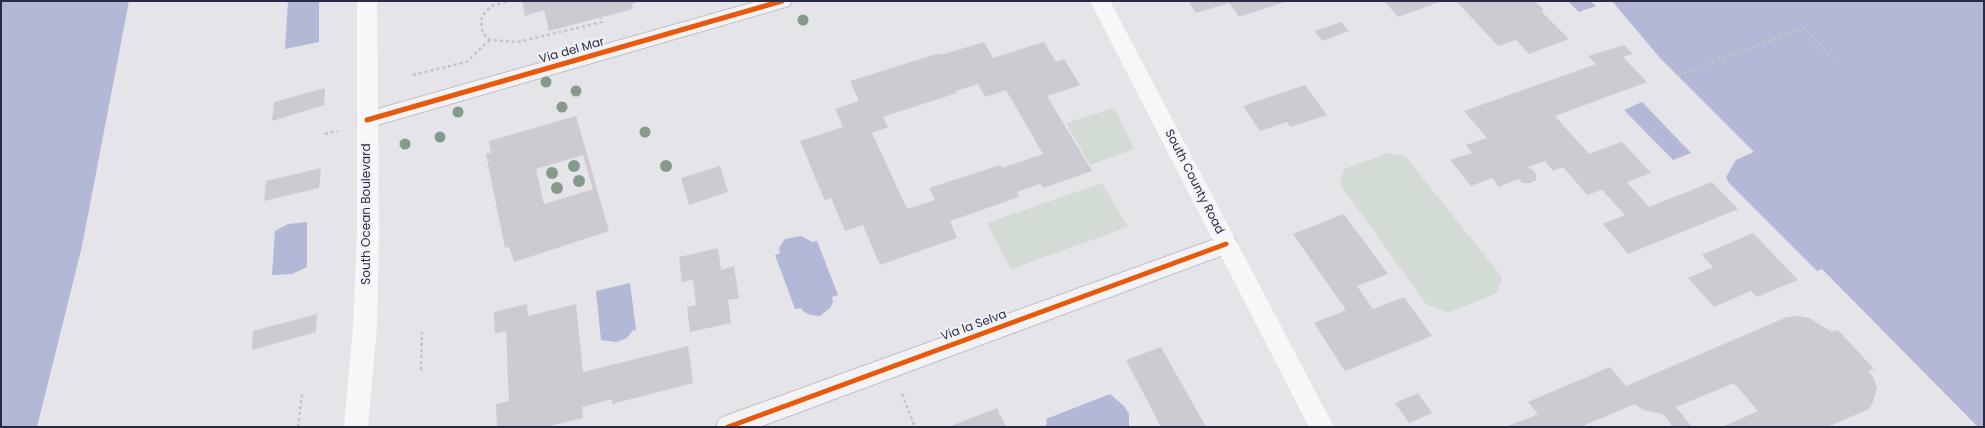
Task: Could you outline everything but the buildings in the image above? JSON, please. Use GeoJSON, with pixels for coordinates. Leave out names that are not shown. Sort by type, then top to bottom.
{"type":"FeatureCollection","features":[{"type":"Feature","properties":{"kind":"main road","name":"South Ocean Boulevard"},"geometry":{"type":"LineString","coordinates":[[356,427],[365,327],[368,236],[367,1]]}},
{"type":"Feature","properties":{"kind":"main road","name":"South County Road"},"geometry":{"type":"LineString","coordinates":[[1100,1],[1322,427]]}},
{"type":"Feature","properties":{"kind":"street","name":"Via del Mar"},"geometry":{"type":"LineString","coordinates":[[367,120],[782,1]]}},
{"type":"Feature","properties":{"kind":"street","name":"Via la Selva"},"geometry":{"type":"LineString","coordinates":[[728,427],[1226,244]]}},
{"type":"Feature","properties":{"kind":"path"},"geometry":{"type":"LineString","coordinates":[[506,2],[491,6],[482,16],[481,26],[483,33],[490,40],[518,42],[557,34],[602,22],[600,18]]}},
{"type":"Feature","properties":{"kind":"path"},"geometry":{"type":"LineString","coordinates":[[1678,75],[1804,28],[1833,59]]}},
{"type":"Feature","properties":{"kind":"path"},"geometry":{"type":"LineString","coordinates":[[413,76],[466,62],[490,40]]}},
{"type":"Feature","properties":{"kind":"path"},"geometry":{"type":"LineString","coordinates":[[421,370],[422,332]]}},
{"type":"Feature","properties":{"kind":"path"},"geometry":{"type":"LineString","coordinates":[[890,368],[915,427]]}},
{"type":"Feature","properties":{"kind":"path"},"geometry":{"type":"LineString","coordinates":[[298,427],[302,394]]}},
{"type":"Feature","properties":{"kind":"shaded area"},"geometry":{"type":"Polygon","coordinates":[[[1114,108],[1134,149],[1090,165],[1066,123],[1114,108]]]}},
{"type":"Feature","properties":{"kind":"shaded area"},"geometry":{"type":"Polygon","coordinates":[[[1388,153],[1405,156],[1502,277],[1497,293],[1448,313],[1426,304],[1340,184],[1344,169],[1388,153]]]}},
{"type":"Feature","properties":{"kind":"shaded area"},"geometry":{"type":"Polygon","coordinates":[[[1102,183],[1128,227],[1011,269],[987,223],[1102,183]]]}},
{"type":"Feature","properties":{"kind":"water"},"geometry":{"type":"Polygon","coordinates":[[[1,1],[129,1],[82,246],[37,427],[1,427],[1,1]]]}},
{"type":"Feature","properties":{"kind":"water"},"geometry":{"type":"Polygon","coordinates":[[[288,1],[319,1],[319,42],[285,49],[288,1]]]}},
{"type":"Feature","properties":{"kind":"water"},"geometry":{"type":"Polygon","coordinates":[[[1568,1],[1590,1],[1596,6],[1579,12],[1568,1]]]}},
{"type":"Feature","properties":{"kind":"water"},"geometry":{"type":"Polygon","coordinates":[[[1612,1],[1984,1],[1984,427],[1978,427],[1822,269],[1817,271],[1729,183],[1726,177],[1736,160],[1754,152],[1660,58],[1612,1]]]}},
{"type":"Feature","properties":{"kind":"water"},"geometry":{"type":"Polygon","coordinates":[[[1642,102],[1691,153],[1673,160],[1624,110],[1642,102]]]}},
{"type":"Feature","properties":{"kind":"water"},"geometry":{"type":"Polygon","coordinates":[[[307,222],[307,267],[292,274],[272,275],[275,231],[288,224],[307,222]]]}},
{"type":"Feature","properties":{"kind":"water"},"geometry":{"type":"Polygon","coordinates":[[[801,236],[812,242],[817,241],[838,295],[832,297],[833,302],[830,308],[820,316],[811,315],[804,312],[801,308],[795,309],[775,255],[780,253],[779,248],[785,239],[801,236]]]}},
{"type":"Feature","properties":{"kind":"water"},"geometry":{"type":"Polygon","coordinates":[[[630,283],[636,330],[632,331],[627,338],[617,342],[601,340],[596,291],[630,283]]]}},
{"type":"Feature","properties":{"kind":"water"},"geometry":{"type":"Polygon","coordinates":[[[1110,394],[1124,406],[1129,414],[1129,427],[1045,427],[1047,422],[1046,419],[1110,394]]]}},
{"type":"Feature","properties":{"kind":"cycle path"},"geometry":{"type":"LineString","coordinates":[[367,120],[782,1]]}},
{"type":"Feature","properties":{"kind":"cycle path"},"geometry":{"type":"LineString","coordinates":[[728,427],[1226,244]]}}]}
